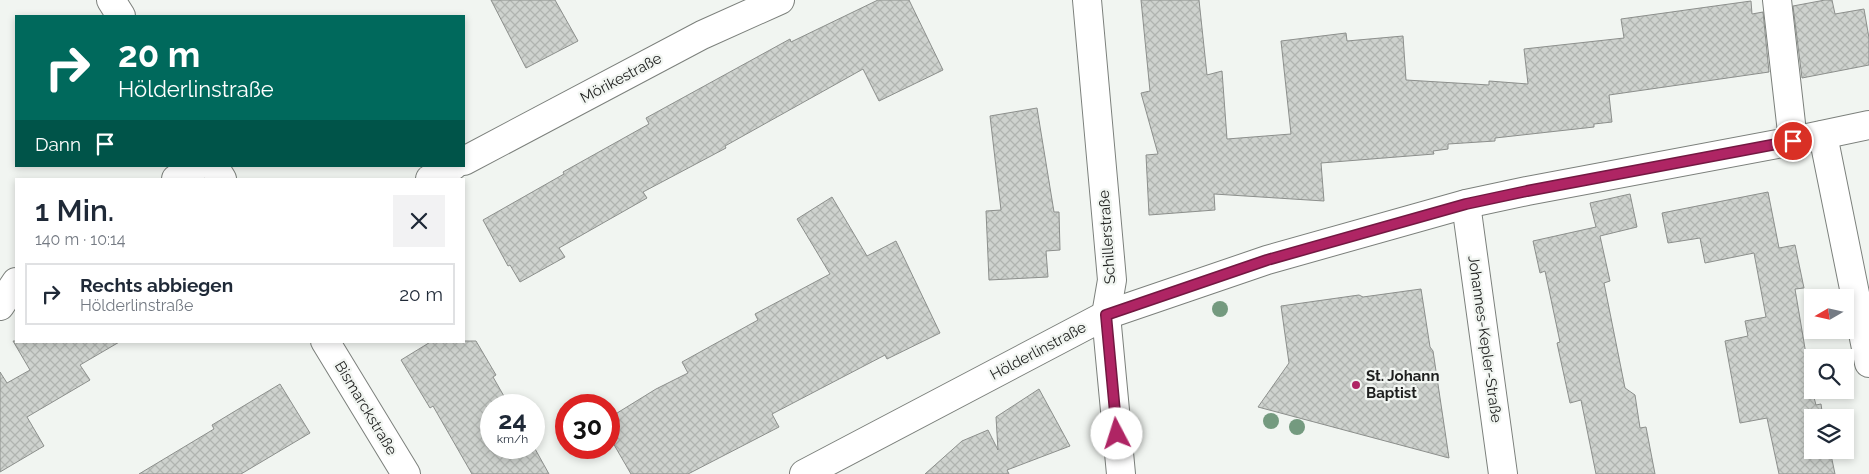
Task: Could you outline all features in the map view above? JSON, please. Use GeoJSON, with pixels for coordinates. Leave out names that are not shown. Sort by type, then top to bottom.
{"type":"FeatureCollection","features":[{"type":"Feature","properties":{"kind":"street"},"geometry":{"type":"LineString","coordinates":[[110,0],[120,15]]}},
{"type":"Feature","properties":{"kind":"street","name":"Mörikestraße"},"geometry":{"type":"LineString","coordinates":[[465,160],[702,34],[780,0]]}},
{"type":"Feature","properties":{"kind":"street","name":"Schillerstraße"},"geometry":{"type":"LineString","coordinates":[[1088,0],[1112,280],[1106,315],[1121,474]]}},
{"type":"Feature","properties":{"kind":"street"},"geometry":{"type":"LineString","coordinates":[[1777,0],[1793,141]]}},
{"type":"Feature","properties":{"kind":"street","name":"Hölderlinstraße"},"geometry":{"type":"LineString","coordinates":[[804,474],[1106,315],[1267,260],[1466,204],[1869,125]]}},
{"type":"Feature","properties":{"kind":"street"},"geometry":{"type":"LineString","coordinates":[[1823,135],[1869,363]]}},
{"type":"Feature","properties":{"kind":"street"},"geometry":{"type":"LineString","coordinates":[[178,178],[195,167]]}},
{"type":"Feature","properties":{"kind":"street"},"geometry":{"type":"LineString","coordinates":[[215,167],[221,178]]}},
{"type":"Feature","properties":{"kind":"street"},"geometry":{"type":"LineString","coordinates":[[432,178],[451,167]]}},
{"type":"Feature","properties":{"kind":"street","name":"Johannes-Kepler-Straße"},"geometry":{"type":"LineString","coordinates":[[1466,204],[1503,474]]}},
{"type":"Feature","properties":{"kind":"street"},"geometry":{"type":"LineString","coordinates":[[0,306],[15,284]]}},
{"type":"Feature","properties":{"kind":"street","name":"Bismarckstraße"},"geometry":{"type":"LineString","coordinates":[[326,343],[397,471]]}},
{"type":"Feature","properties":{"kind":"building"},"geometry":{"type":"Polygon","coordinates":[[[491,0],[555,0],[578,41],[526,68],[491,0]]]}},
{"type":"Feature","properties":{"kind":"building"},"geometry":{"type":"Polygon","coordinates":[[[878,0],[909,0],[943,70],[879,101],[863,69],[725,146],[726,148],[643,192],[647,198],[559,248],[565,257],[520,282],[510,265],[508,266],[483,220],[564,174],[563,172],[649,124],[646,118],[790,39],[791,42],[878,0]]]}},
{"type":"Feature","properties":{"kind":"building"},"geometry":{"type":"Polygon","coordinates":[[[1141,0],[1199,0],[1207,75],[1222,71],[1227,139],[1291,134],[1281,41],[1346,33],[1347,41],[1403,36],[1406,80],[1489,85],[1489,81],[1528,84],[1524,49],[1624,38],[1621,19],[1751,1],[1752,14],[1763,12],[1769,72],[1609,95],[1612,122],[1594,124],[1594,127],[1495,138],[1495,141],[1448,144],[1448,149],[1433,151],[1434,154],[1321,163],[1324,201],[1214,194],[1215,210],[1149,215],[1146,155],[1158,154],[1141,93],[1150,91],[1141,0]]]}},
{"type":"Feature","properties":{"kind":"building"},"geometry":{"type":"Polygon","coordinates":[[[1832,0],[1835,14],[1864,9],[1869,38],[1869,65],[1802,78],[1793,6],[1832,0]]]}},
{"type":"Feature","properties":{"kind":"building"},"geometry":{"type":"Polygon","coordinates":[[[1037,108],[1054,212],[1059,212],[1060,250],[1046,251],[1048,277],[989,280],[986,211],[1001,210],[990,116],[1037,108]]]}},
{"type":"Feature","properties":{"kind":"building"},"geometry":{"type":"Polygon","coordinates":[[[1768,192],[1779,248],[1795,245],[1804,288],[1795,289],[1805,349],[1804,399],[1814,399],[1816,405],[1821,404],[1822,409],[1804,409],[1804,459],[1832,459],[1835,474],[1779,474],[1767,418],[1740,423],[1725,341],[1748,336],[1745,321],[1766,317],[1754,253],[1705,263],[1700,238],[1668,243],[1662,213],[1768,192]]]}},
{"type":"Feature","properties":{"kind":"building"},"geometry":{"type":"Polygon","coordinates":[[[1630,194],[1637,227],[1600,236],[1610,281],[1604,283],[1625,388],[1635,395],[1640,428],[1646,427],[1655,474],[1596,474],[1581,400],[1570,403],[1557,343],[1560,342],[1545,271],[1540,273],[1533,241],[1596,227],[1590,203],[1630,194]]]}},
{"type":"Feature","properties":{"kind":"building"},"geometry":{"type":"Polygon","coordinates":[[[832,197],[867,256],[896,241],[940,333],[887,359],[885,355],[772,414],[779,427],[688,474],[631,474],[620,455],[620,411],[656,389],[688,373],[682,362],[758,320],[755,314],[830,274],[797,219],[832,197]]]}},
{"type":"Feature","properties":{"kind":"building","name":"St. Johann Baptist"},"geometry":{"type":"Polygon","coordinates":[[[1421,289],[1430,347],[1433,351],[1449,458],[1258,407],[1289,363],[1281,306],[1359,295],[1363,297],[1421,289]]]}},
{"type":"Feature","properties":{"kind":"building"},"geometry":{"type":"Polygon","coordinates":[[[13,341],[15,343],[118,343],[80,365],[90,380],[27,417],[44,446],[0,472],[0,372],[7,383],[30,370],[13,341]]]}},
{"type":"Feature","properties":{"kind":"building"},"geometry":{"type":"Polygon","coordinates":[[[465,341],[476,341],[496,375],[493,377],[503,394],[480,394],[480,459],[541,459],[549,474],[472,474],[433,406],[430,408],[401,360],[429,343],[465,343],[465,341]]]}},
{"type":"Feature","properties":{"kind":"building"},"geometry":{"type":"Polygon","coordinates":[[[280,384],[310,433],[241,474],[139,474],[214,429],[212,425],[280,384]]]}},
{"type":"Feature","properties":{"kind":"building"},"geometry":{"type":"Polygon","coordinates":[[[1039,389],[1070,446],[1007,470],[1009,474],[925,474],[962,441],[988,430],[998,450],[996,417],[1039,389]]]}},
{"type":"Feature","properties":{"kind":"place","name":"St. Johann Baptist"},"geometry":{"type":"Point","coordinates":[1356,385]}},
{"type":"Feature","properties":{"kind":"route"},"geometry":{"type":"LineString","coordinates":[[1117,434],[1106,315],[1267,260],[1466,204],[1793,141]]}}]}
